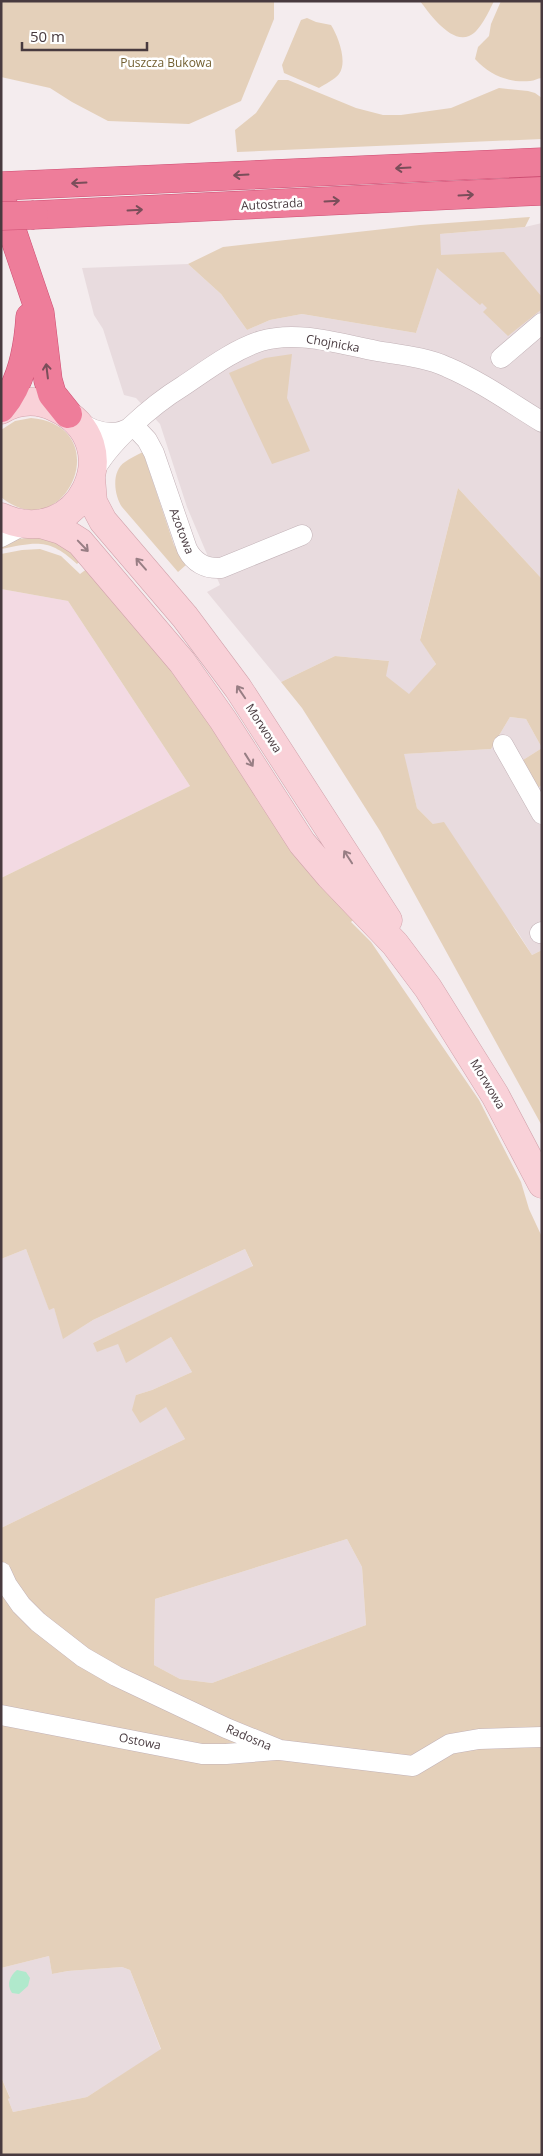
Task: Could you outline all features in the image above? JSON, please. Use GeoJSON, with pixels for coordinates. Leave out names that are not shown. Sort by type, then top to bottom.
{"type":"FeatureCollection","features":[{"type":"Feature","properties":{"kind":"highway"},"geometry":{"type":"LineString","coordinates":[[13,186],[542,162]]}},
{"type":"Feature","properties":{"kind":"highway","name":"Autostrada"},"geometry":{"type":"LineString","coordinates":[[1,216],[542,191]]}},
{"type":"Feature","properties":{"kind":"highway"},"geometry":{"type":"LineString","coordinates":[[1,198],[40,313],[48,380],[52,394],[70,416]]}},
{"type":"Feature","properties":{"kind":"highway"},"geometry":{"type":"LineString","coordinates":[[1,409],[17,383],[28,339],[30,305],[24,268]]}},
{"type":"Feature","properties":{"kind":"main road"},"geometry":{"type":"LineString","coordinates":[[1,409],[14,404],[29,402],[45,403],[70,416]]}},
{"type":"Feature","properties":{"kind":"main road","name":"Morwowa"},"geometry":{"type":"LineString","coordinates":[[70,416],[84,432],[90,446],[93,462],[91,492],[99,515],[185,617],[238,688],[375,898],[428,988],[496,1095],[542,1184]]}},
{"type":"Feature","properties":{"kind":"main road"},"geometry":{"type":"LineString","coordinates":[[37,524],[56,519],[70,511],[85,493],[92,476]]}},
{"type":"Feature","properties":{"kind":"main road","name":"Morwowa"},"geometry":{"type":"LineString","coordinates":[[1,517],[17,523],[37,524],[61,530],[80,542],[162,635],[223,720],[302,843],[330,876],[395,944],[428,988]]}},
{"type":"Feature","properties":{"kind":"street"},"geometry":{"type":"LineString","coordinates":[[501,358],[542,322]]}},
{"type":"Feature","properties":{"kind":"street","name":"Chojnicka"},"geometry":{"type":"LineString","coordinates":[[92,476],[102,458],[156,403],[236,352],[262,341],[292,337],[409,356],[445,366],[466,376],[542,422]]}},
{"type":"Feature","properties":{"kind":"street"},"geometry":{"type":"LineString","coordinates":[[70,416],[91,429],[105,432],[120,432],[133,426]]}},
{"type":"Feature","properties":{"kind":"street","name":"Azotowa"},"geometry":{"type":"LineString","coordinates":[[133,426],[151,446],[187,549],[198,563],[209,568],[221,568],[302,535]]}},
{"type":"Feature","properties":{"kind":"street"},"geometry":{"type":"LineString","coordinates":[[1,538],[18,528],[37,524]]}},
{"type":"Feature","properties":{"kind":"street"},"geometry":{"type":"LineString","coordinates":[[503,745],[542,814]]}},
{"type":"Feature","properties":{"kind":"street","name":"Radosna"},"geometry":{"type":"LineString","coordinates":[[1,1572],[7,1585],[21,1605],[45,1628],[83,1657],[116,1676],[226,1728],[280,1750],[413,1766],[419,1764],[441,1748],[460,1742],[479,1739],[542,1737]]}},
{"type":"Feature","properties":{"kind":"street","name":"Ostowa"},"geometry":{"type":"LineString","coordinates":[[1,1714],[202,1754],[280,1750]]}},
{"type":"Feature","properties":{"kind":"shaded area"},"geometry":{"type":"Polygon","coordinates":[[[542,223],[542,579],[458,488],[420,639],[436,664],[409,695],[385,676],[389,661],[335,656],[281,682],[207,592],[220,585],[187,507],[160,424],[136,398],[124,395],[103,329],[94,315],[82,268],[188,264],[221,294],[247,330],[270,320],[302,314],[416,333],[440,255],[440,234],[525,227],[542,223]]]}},
{"type":"Feature","properties":{"kind":"shaded area"},"geometry":{"type":"Polygon","coordinates":[[[1,589],[68,601],[190,786],[1,878],[1,589]]]}},
{"type":"Feature","properties":{"kind":"shaded area"},"geometry":{"type":"Polygon","coordinates":[[[510,717],[526,719],[542,748],[523,760],[537,787],[542,785],[542,950],[532,955],[517,931],[433,824],[417,808],[403,754],[491,749],[510,717]]]}},
{"type":"Feature","properties":{"kind":"shaded area"},"geometry":{"type":"Polygon","coordinates":[[[26,1249],[49,1309],[54,1308],[64,1338],[93,1320],[245,1249],[253,1267],[93,1343],[118,1343],[126,1362],[171,1337],[192,1372],[136,1395],[166,1406],[185,1439],[1,1528],[1,1259],[26,1249]]]}},
{"type":"Feature","properties":{"kind":"shaded area"},"geometry":{"type":"Polygon","coordinates":[[[347,1539],[362,1567],[366,1625],[212,1683],[180,1679],[154,1665],[155,1599],[347,1539]]]}},
{"type":"Feature","properties":{"kind":"shaded area"},"geometry":{"type":"Polygon","coordinates":[[[49,1956],[52,1974],[122,1967],[130,1970],[161,2050],[87,2097],[13,2112],[8,2099],[10,2097],[1,2077],[1,1968],[49,1956]]]}},
{"type":"Feature","properties":{"kind":"shaded area"},"geometry":{"type":"Polygon","coordinates":[[[17,1970],[26,1972],[30,1978],[28,1986],[19,1994],[12,1993],[9,1986],[12,1975],[17,1970]]]}},
{"type":"Feature","properties":{"kind":"green space","name":"Puszcza Bukowa"},"geometry":{"type":"Polygon","coordinates":[[[1,1],[274,1],[274,19],[241,101],[189,124],[108,121],[50,88],[1,77],[1,1]]]}},
{"type":"Feature","properties":{"kind":"green space"},"geometry":{"type":"Polygon","coordinates":[[[420,1],[494,1],[477,30],[469,36],[462,37],[455,36],[441,26],[420,1]]]}},
{"type":"Feature","properties":{"kind":"green space"},"geometry":{"type":"Polygon","coordinates":[[[501,1],[542,1],[542,78],[532,81],[514,81],[493,74],[475,59],[478,47],[489,36],[491,24],[501,1]]]}},
{"type":"Feature","properties":{"kind":"green space"},"geometry":{"type":"Polygon","coordinates":[[[307,18],[331,25],[339,42],[342,56],[342,69],[339,74],[319,88],[284,73],[282,65],[301,20],[307,18]]]}},
{"type":"Feature","properties":{"kind":"green space"},"geometry":{"type":"Polygon","coordinates":[[[278,80],[288,80],[356,108],[383,115],[401,115],[451,108],[499,88],[528,91],[542,98],[542,139],[237,152],[235,130],[256,113],[278,80]]]}},
{"type":"Feature","properties":{"kind":"green space"},"geometry":{"type":"Polygon","coordinates":[[[530,217],[525,227],[440,234],[441,255],[504,252],[542,297],[542,309],[508,336],[483,312],[487,308],[482,303],[480,305],[437,268],[416,333],[302,314],[270,320],[247,330],[221,294],[188,264],[223,247],[420,225],[530,217]]]}},
{"type":"Feature","properties":{"kind":"green space"},"geometry":{"type":"Polygon","coordinates":[[[292,354],[287,398],[310,451],[272,464],[229,373],[265,358],[292,354]]]}},
{"type":"Feature","properties":{"kind":"green space"},"geometry":{"type":"Polygon","coordinates":[[[31,418],[58,426],[72,441],[77,460],[73,480],[62,497],[45,508],[24,509],[1,497],[1,430],[15,421],[31,418]]]}},
{"type":"Feature","properties":{"kind":"green space"},"geometry":{"type":"Polygon","coordinates":[[[143,452],[174,545],[186,565],[178,572],[122,507],[117,496],[115,483],[118,471],[125,462],[143,452]]]}},
{"type":"Feature","properties":{"kind":"green space"},"geometry":{"type":"Polygon","coordinates":[[[458,488],[542,579],[542,748],[526,719],[510,717],[491,749],[404,754],[417,808],[433,824],[444,822],[532,955],[542,950],[542,1126],[380,831],[302,708],[281,682],[335,656],[389,661],[386,676],[409,694],[436,664],[420,640],[458,488]]]}},
{"type":"Feature","properties":{"kind":"green space"},"geometry":{"type":"Polygon","coordinates":[[[39,537],[63,544],[81,560],[77,564],[58,550],[42,544],[1,549],[1,546],[17,539],[39,537]]]}},
{"type":"Feature","properties":{"kind":"green space"},"geometry":{"type":"Polygon","coordinates":[[[40,549],[61,556],[80,574],[88,568],[149,638],[356,917],[351,922],[371,942],[479,1100],[521,1182],[529,1209],[542,1237],[542,2155],[1,2155],[1,2077],[10,2098],[8,2099],[13,2112],[87,2097],[161,2049],[130,1970],[122,1967],[52,1974],[49,1956],[1,1968],[1,1528],[185,1439],[166,1407],[140,1423],[132,1410],[136,1395],[192,1372],[171,1337],[126,1363],[118,1344],[97,1352],[93,1343],[253,1266],[245,1249],[93,1320],[63,1339],[54,1308],[49,1310],[26,1249],[1,1259],[1,878],[190,786],[68,601],[1,589],[1,554],[40,549]],[[347,1539],[155,1599],[154,1665],[180,1679],[212,1683],[366,1625],[362,1567],[347,1539]]]}},
{"type":"Feature","properties":{"kind":"green space"},"geometry":{"type":"Polygon","coordinates":[[[542,748],[542,785],[537,788],[523,760],[542,748]]]}}]}
